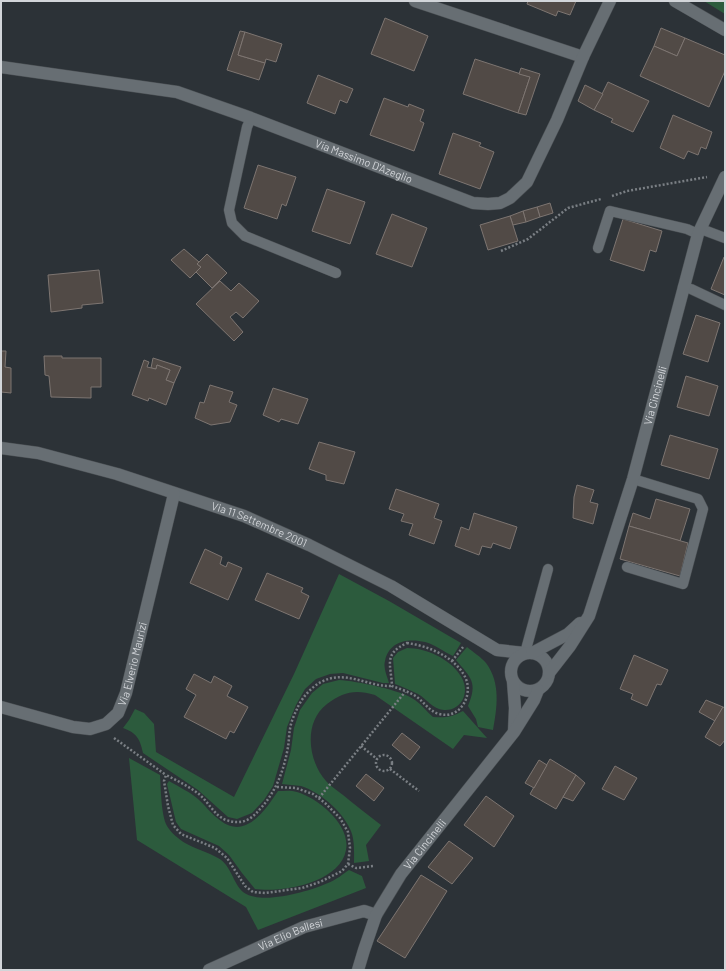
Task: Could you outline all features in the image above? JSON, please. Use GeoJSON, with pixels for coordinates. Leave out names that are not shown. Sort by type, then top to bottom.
{"type":"FeatureCollection","features":[{"type":"Feature","properties":{"kind":"street"},"geometry":{"type":"LineString","coordinates":[[415,1],[583,57]]}},
{"type":"Feature","properties":{"kind":"street","name":"Via Massimo D'Azeglio"},"geometry":{"type":"LineString","coordinates":[[1,67],[177,92],[251,118],[473,203],[500,203],[510,198],[527,182],[557,120],[583,57],[610,1]]}},
{"type":"Feature","properties":{"kind":"street"},"geometry":{"type":"LineString","coordinates":[[675,1],[725,30]]}},
{"type":"Feature","properties":{"kind":"street","name":"Via Cincinelli"},"geometry":{"type":"LineString","coordinates":[[549,673],[570,646],[589,616],[633,479],[683,287],[700,232],[725,177]]}},
{"type":"Feature","properties":{"kind":"street","name":"Via 11 Settembre 2001"},"geometry":{"type":"LineString","coordinates":[[1,448],[45,455],[117,474],[244,516],[309,545],[391,586],[497,650],[503,658],[512,679]]}},
{"type":"Feature","properties":{"kind":"street","name":"Via Elverio Maurizi"},"geometry":{"type":"LineString","coordinates":[[1,707],[73,727],[90,730],[106,724],[118,713],[126,693],[174,494]]}},
{"type":"Feature","properties":{"kind":"street"},"geometry":{"type":"LineString","coordinates":[[514,732],[515,708],[511,668],[514,662],[518,656],[528,653],[568,634],[589,616]]}},
{"type":"Feature","properties":{"kind":"street","name":"Via 11 Settembre 2001"},"geometry":{"type":"LineString","coordinates":[[497,650],[528,653]]}},
{"type":"Feature","properties":{"kind":"street"},"geometry":{"type":"LineString","coordinates":[[512,679],[518,688],[531,692],[544,686],[548,680],[548,666],[545,660],[539,655],[528,653]]}},
{"type":"Feature","properties":{"kind":"street","name":"Via Cincinelli"},"geometry":{"type":"LineString","coordinates":[[358,970],[376,915],[402,874],[514,732],[534,700],[538,690]]}},
{"type":"Feature","properties":{"kind":"street","name":"Via Elio Ballesi"},"geometry":{"type":"LineString","coordinates":[[209,970],[304,927],[364,911],[376,915]]}},
{"type":"Feature","properties":{"kind":"lane"},"geometry":{"type":"LineString","coordinates":[[251,118],[247,127],[231,198],[229,210],[232,223],[245,236],[336,273]]}},
{"type":"Feature","properties":{"kind":"lane"},"geometry":{"type":"LineString","coordinates":[[598,248],[610,211],[725,238]]}},
{"type":"Feature","properties":{"kind":"lane"},"geometry":{"type":"LineString","coordinates":[[683,287],[691,289],[725,305]]}},
{"type":"Feature","properties":{"kind":"lane"},"geometry":{"type":"LineString","coordinates":[[627,566],[683,584],[703,509],[698,499],[633,479]]}},
{"type":"Feature","properties":{"kind":"lane"},"geometry":{"type":"LineString","coordinates":[[528,653],[548,569]]}},
{"type":"Feature","properties":{"kind":"path"},"geometry":{"type":"LineString","coordinates":[[112,736],[166,775],[190,787],[223,819],[234,823],[244,822],[253,818],[268,801],[276,787],[288,746],[290,728],[298,707],[309,691],[320,682],[337,676],[354,678],[384,686],[392,686],[417,697],[430,709],[440,714],[450,714],[463,705],[468,696],[469,685],[464,674],[452,661],[419,645],[407,643],[396,648],[391,654],[389,663],[392,686]]}},
{"type":"Feature","properties":{"kind":"path"},"geometry":{"type":"LineString","coordinates":[[452,661],[465,644]]}},
{"type":"Feature","properties":{"kind":"path"},"geometry":{"type":"LineString","coordinates":[[319,798],[405,692]]}},
{"type":"Feature","properties":{"kind":"path"},"geometry":{"type":"LineString","coordinates":[[361,746],[377,759]]}},
{"type":"Feature","properties":{"kind":"path"},"geometry":{"type":"LineString","coordinates":[[377,759],[381,756],[389,757],[392,761],[390,769]]}},
{"type":"Feature","properties":{"kind":"path"},"geometry":{"type":"LineString","coordinates":[[377,759],[376,764],[378,769],[383,772],[390,769]]}},
{"type":"Feature","properties":{"kind":"path"},"geometry":{"type":"LineString","coordinates":[[390,769],[419,791]]}},
{"type":"Feature","properties":{"kind":"path"},"geometry":{"type":"LineString","coordinates":[[166,775],[164,781],[173,825],[181,834],[215,848],[227,858],[245,886],[253,892],[265,893],[302,888],[320,882],[342,871],[348,864],[350,848],[348,832],[340,818],[325,803],[313,794],[296,788],[276,787]]}},
{"type":"Feature","properties":{"kind":"path"},"geometry":{"type":"LineString","coordinates":[[348,864],[356,868],[374,866]]}},
{"type":"Feature","properties":{"kind":"green space"},"geometry":{"type":"Polygon","coordinates":[[[704,1],[725,1],[725,14],[704,1]]]}},
{"type":"Feature","properties":{"kind":"green space"},"geometry":{"type":"Polygon","coordinates":[[[339,574],[461,643],[453,656],[432,644],[425,642],[412,640],[400,642],[387,654],[384,666],[389,683],[383,683],[343,673],[330,674],[316,679],[305,689],[296,705],[287,727],[284,748],[273,786],[264,800],[252,813],[237,819],[228,817],[198,790],[143,753],[141,744],[135,734],[123,728],[135,709],[144,713],[154,724],[156,752],[234,797],[294,674],[339,574]]]}},
{"type":"Feature","properties":{"kind":"green space"},"geometry":{"type":"Polygon","coordinates":[[[467,647],[486,663],[494,679],[497,696],[493,730],[478,727],[476,719],[468,706],[473,686],[466,671],[456,660],[467,647]]]}},
{"type":"Feature","properties":{"kind":"green space"},"geometry":{"type":"Polygon","coordinates":[[[407,648],[429,652],[444,659],[456,669],[463,681],[465,693],[460,703],[456,707],[444,710],[436,708],[418,694],[395,684],[393,658],[398,652],[407,648]]]}},
{"type":"Feature","properties":{"kind":"green space"},"geometry":{"type":"Polygon","coordinates":[[[339,680],[367,684],[409,696],[420,704],[433,717],[449,717],[463,711],[487,738],[464,735],[453,749],[375,695],[368,693],[355,692],[344,694],[327,704],[319,712],[311,731],[312,753],[315,763],[320,773],[330,785],[381,825],[366,845],[369,861],[354,863],[352,833],[336,809],[323,797],[308,789],[301,786],[282,784],[291,750],[294,728],[300,710],[312,693],[323,684],[339,680]]]}},
{"type":"Feature","properties":{"kind":"green space"},"geometry":{"type":"Polygon","coordinates":[[[129,758],[160,775],[165,821],[171,831],[185,843],[223,861],[236,884],[243,892],[251,896],[261,898],[286,896],[310,890],[328,883],[337,879],[349,870],[362,876],[366,888],[258,930],[246,907],[137,840],[129,758]]]}},
{"type":"Feature","properties":{"kind":"green space"},"geometry":{"type":"Polygon","coordinates":[[[169,781],[195,796],[221,821],[230,826],[239,827],[247,825],[254,820],[268,806],[278,791],[292,791],[305,795],[323,806],[338,822],[346,841],[346,850],[341,861],[333,871],[322,878],[294,887],[266,890],[255,889],[229,855],[219,846],[181,829],[176,822],[167,784],[169,781]]]}},
{"type":"Feature","properties":{"kind":"building"},"geometry":{"type":"Polygon","coordinates":[[[528,1],[576,1],[570,15],[558,11],[556,16],[527,4],[528,1]]]}},
{"type":"Feature","properties":{"kind":"building"},"geometry":{"type":"Polygon","coordinates":[[[385,18],[428,36],[414,71],[371,54],[385,18]]]}},
{"type":"Feature","properties":{"kind":"building"},"geometry":{"type":"Polygon","coordinates":[[[661,28],[685,38],[677,56],[654,46],[661,28]]]}},
{"type":"Feature","properties":{"kind":"building"},"geometry":{"type":"Polygon","coordinates":[[[240,31],[245,32],[238,55],[265,63],[259,80],[227,70],[240,31]]]}},
{"type":"Feature","properties":{"kind":"building"},"geometry":{"type":"Polygon","coordinates":[[[245,32],[282,44],[276,62],[266,59],[265,63],[238,55],[245,32]]]}},
{"type":"Feature","properties":{"kind":"building"},"geometry":{"type":"Polygon","coordinates":[[[685,38],[725,55],[725,71],[709,107],[640,76],[654,46],[677,56],[685,38]]]}},
{"type":"Feature","properties":{"kind":"building"},"geometry":{"type":"Polygon","coordinates":[[[475,59],[530,77],[518,113],[463,94],[475,59]]]}},
{"type":"Feature","properties":{"kind":"building"},"geometry":{"type":"Polygon","coordinates":[[[521,68],[540,74],[526,115],[518,113],[530,77],[519,74],[521,68]]]}},
{"type":"Feature","properties":{"kind":"building"},"geometry":{"type":"Polygon","coordinates":[[[318,75],[353,89],[347,103],[340,100],[335,114],[307,103],[318,75]]]}},
{"type":"Feature","properties":{"kind":"building"},"geometry":{"type":"Polygon","coordinates":[[[608,82],[649,101],[633,132],[611,122],[613,119],[594,110],[608,82]]]}},
{"type":"Feature","properties":{"kind":"building"},"geometry":{"type":"Polygon","coordinates":[[[585,85],[603,94],[594,110],[578,101],[585,85]]]}},
{"type":"Feature","properties":{"kind":"building"},"geometry":{"type":"Polygon","coordinates":[[[384,98],[408,107],[409,104],[424,110],[420,121],[424,123],[414,151],[370,135],[384,98]]]}},
{"type":"Feature","properties":{"kind":"building"},"geometry":{"type":"Polygon","coordinates":[[[673,115],[712,132],[706,149],[701,147],[698,155],[688,151],[684,159],[660,148],[673,115]]]}},
{"type":"Feature","properties":{"kind":"building"},"geometry":{"type":"Polygon","coordinates":[[[453,133],[481,143],[479,146],[494,152],[480,189],[439,174],[453,133]]]}},
{"type":"Feature","properties":{"kind":"building"},"geometry":{"type":"Polygon","coordinates":[[[258,165],[296,177],[286,206],[282,204],[277,219],[244,208],[258,165]]]}},
{"type":"Feature","properties":{"kind":"building"},"geometry":{"type":"Polygon","coordinates":[[[327,189],[365,202],[350,244],[312,231],[327,189]]]}},
{"type":"Feature","properties":{"kind":"building"},"geometry":{"type":"Polygon","coordinates":[[[550,203],[553,213],[540,217],[537,207],[550,203]]]}},
{"type":"Feature","properties":{"kind":"building"},"geometry":{"type":"Polygon","coordinates":[[[537,207],[540,217],[526,222],[523,211],[537,207]]]}},
{"type":"Feature","properties":{"kind":"building"},"geometry":{"type":"Polygon","coordinates":[[[523,211],[526,222],[513,225],[510,216],[523,211]]]}},
{"type":"Feature","properties":{"kind":"building"},"geometry":{"type":"Polygon","coordinates":[[[392,214],[427,228],[412,267],[376,254],[392,214]]]}},
{"type":"Feature","properties":{"kind":"building"},"geometry":{"type":"Polygon","coordinates":[[[510,216],[518,241],[488,250],[480,225],[510,216]]]}},
{"type":"Feature","properties":{"kind":"building"},"geometry":{"type":"Polygon","coordinates":[[[623,219],[662,231],[656,252],[650,250],[644,271],[610,260],[623,219]]]}},
{"type":"Feature","properties":{"kind":"building"},"geometry":{"type":"Polygon","coordinates":[[[184,249],[199,262],[197,264],[201,267],[190,278],[171,260],[184,249]]]}},
{"type":"Feature","properties":{"kind":"building"},"geometry":{"type":"Polygon","coordinates":[[[207,254],[227,273],[212,288],[196,272],[201,267],[197,264],[207,254]]]}},
{"type":"Feature","properties":{"kind":"building"},"geometry":{"type":"Polygon","coordinates":[[[724,257],[725,258],[725,295],[711,289],[724,257]]]}},
{"type":"Feature","properties":{"kind":"building"},"geometry":{"type":"Polygon","coordinates":[[[99,270],[103,303],[82,305],[82,308],[51,312],[48,275],[99,270]]]}},
{"type":"Feature","properties":{"kind":"building"},"geometry":{"type":"Polygon","coordinates":[[[220,281],[231,291],[239,283],[259,301],[243,318],[236,312],[230,317],[243,332],[234,341],[196,304],[220,281]]]}},
{"type":"Feature","properties":{"kind":"building"},"geometry":{"type":"Polygon","coordinates":[[[696,315],[720,323],[708,362],[683,354],[696,315]]]}},
{"type":"Feature","properties":{"kind":"building"},"geometry":{"type":"Polygon","coordinates":[[[1,351],[6,351],[5,367],[11,368],[11,393],[1,392],[1,351]]]}},
{"type":"Feature","properties":{"kind":"building"},"geometry":{"type":"Polygon","coordinates":[[[44,356],[62,356],[62,358],[101,358],[101,387],[91,387],[91,398],[51,397],[49,376],[45,375],[44,356]]]}},
{"type":"Feature","properties":{"kind":"building"},"geometry":{"type":"Polygon","coordinates":[[[153,358],[181,367],[174,383],[166,380],[170,370],[157,365],[156,369],[151,368],[153,358]]]}},
{"type":"Feature","properties":{"kind":"building"},"geometry":{"type":"Polygon","coordinates":[[[144,360],[149,362],[147,367],[156,369],[157,365],[170,370],[166,380],[174,383],[166,405],[149,398],[148,401],[132,395],[144,360]]]}},
{"type":"Feature","properties":{"kind":"building"},"geometry":{"type":"Polygon","coordinates":[[[686,376],[718,386],[709,416],[677,407],[686,376]]]}},
{"type":"Feature","properties":{"kind":"building"},"geometry":{"type":"Polygon","coordinates":[[[210,385],[233,392],[229,402],[237,405],[230,422],[211,425],[195,418],[200,402],[204,403],[210,385]]]}},
{"type":"Feature","properties":{"kind":"building"},"geometry":{"type":"Polygon","coordinates":[[[273,388],[308,399],[298,424],[281,419],[279,422],[263,415],[273,388]]]}},
{"type":"Feature","properties":{"kind":"building"},"geometry":{"type":"Polygon","coordinates":[[[670,435],[718,449],[709,479],[661,465],[670,435]]]}},
{"type":"Feature","properties":{"kind":"building"},"geometry":{"type":"Polygon","coordinates":[[[319,442],[355,452],[344,484],[326,480],[326,475],[309,469],[319,442]]]}},
{"type":"Feature","properties":{"kind":"building"},"geometry":{"type":"Polygon","coordinates":[[[577,485],[594,490],[590,502],[598,504],[593,524],[573,518],[574,497],[577,485]]]}},
{"type":"Feature","properties":{"kind":"building"},"geometry":{"type":"Polygon","coordinates":[[[396,489],[439,504],[434,518],[442,521],[434,544],[409,535],[413,524],[401,521],[404,514],[389,509],[396,489]]]}},
{"type":"Feature","properties":{"kind":"building"},"geometry":{"type":"Polygon","coordinates":[[[656,499],[690,509],[680,541],[629,526],[633,513],[650,519],[656,499]]]}},
{"type":"Feature","properties":{"kind":"building"},"geometry":{"type":"Polygon","coordinates":[[[474,513],[517,527],[510,549],[493,543],[491,548],[482,546],[479,555],[455,546],[461,527],[469,530],[474,513]]]}},
{"type":"Feature","properties":{"kind":"building"},"geometry":{"type":"Polygon","coordinates":[[[629,526],[688,543],[680,576],[620,559],[629,526]]]}},
{"type":"Feature","properties":{"kind":"building"},"geometry":{"type":"Polygon","coordinates":[[[205,549],[222,557],[220,564],[226,567],[228,562],[242,568],[228,600],[190,583],[205,549]]]}},
{"type":"Feature","properties":{"kind":"building"},"geometry":{"type":"Polygon","coordinates":[[[267,573],[303,588],[301,592],[309,596],[299,619],[255,600],[267,573]]]}},
{"type":"Feature","properties":{"kind":"building"},"geometry":{"type":"Polygon","coordinates":[[[634,655],[668,670],[661,685],[657,684],[647,706],[631,699],[633,694],[620,689],[634,655]]]}},
{"type":"Feature","properties":{"kind":"building"},"geometry":{"type":"Polygon","coordinates":[[[194,674],[211,683],[214,676],[232,686],[227,696],[248,707],[234,733],[230,731],[226,739],[184,717],[196,695],[186,689],[194,674]]]}},
{"type":"Feature","properties":{"kind":"building"},"geometry":{"type":"Polygon","coordinates":[[[706,700],[723,707],[715,721],[699,712],[706,700]]]}},
{"type":"Feature","properties":{"kind":"building"},"geometry":{"type":"Polygon","coordinates":[[[723,707],[725,708],[725,740],[720,746],[705,737],[723,707]]]}},
{"type":"Feature","properties":{"kind":"building"},"geometry":{"type":"Polygon","coordinates":[[[402,733],[420,747],[410,760],[392,745],[402,733]]]}},
{"type":"Feature","properties":{"kind":"building"},"geometry":{"type":"Polygon","coordinates":[[[550,759],[576,775],[556,809],[530,794],[550,759]]]}},
{"type":"Feature","properties":{"kind":"building"},"geometry":{"type":"Polygon","coordinates":[[[539,760],[547,765],[534,788],[525,783],[539,760]]]}},
{"type":"Feature","properties":{"kind":"building"},"geometry":{"type":"Polygon","coordinates":[[[615,766],[637,778],[624,800],[602,789],[615,766]]]}},
{"type":"Feature","properties":{"kind":"building"},"geometry":{"type":"Polygon","coordinates":[[[366,774],[384,788],[374,801],[356,786],[366,774]]]}},
{"type":"Feature","properties":{"kind":"building"},"geometry":{"type":"Polygon","coordinates":[[[576,775],[585,783],[573,801],[563,797],[576,775]]]}},
{"type":"Feature","properties":{"kind":"building"},"geometry":{"type":"Polygon","coordinates":[[[486,796],[514,816],[494,847],[464,825],[486,796]]]}},
{"type":"Feature","properties":{"kind":"building"},"geometry":{"type":"Polygon","coordinates":[[[449,841],[473,858],[452,884],[428,867],[449,841]]]}},
{"type":"Feature","properties":{"kind":"building"},"geometry":{"type":"Polygon","coordinates":[[[421,875],[447,891],[405,958],[377,941],[421,875]]]}}]}
